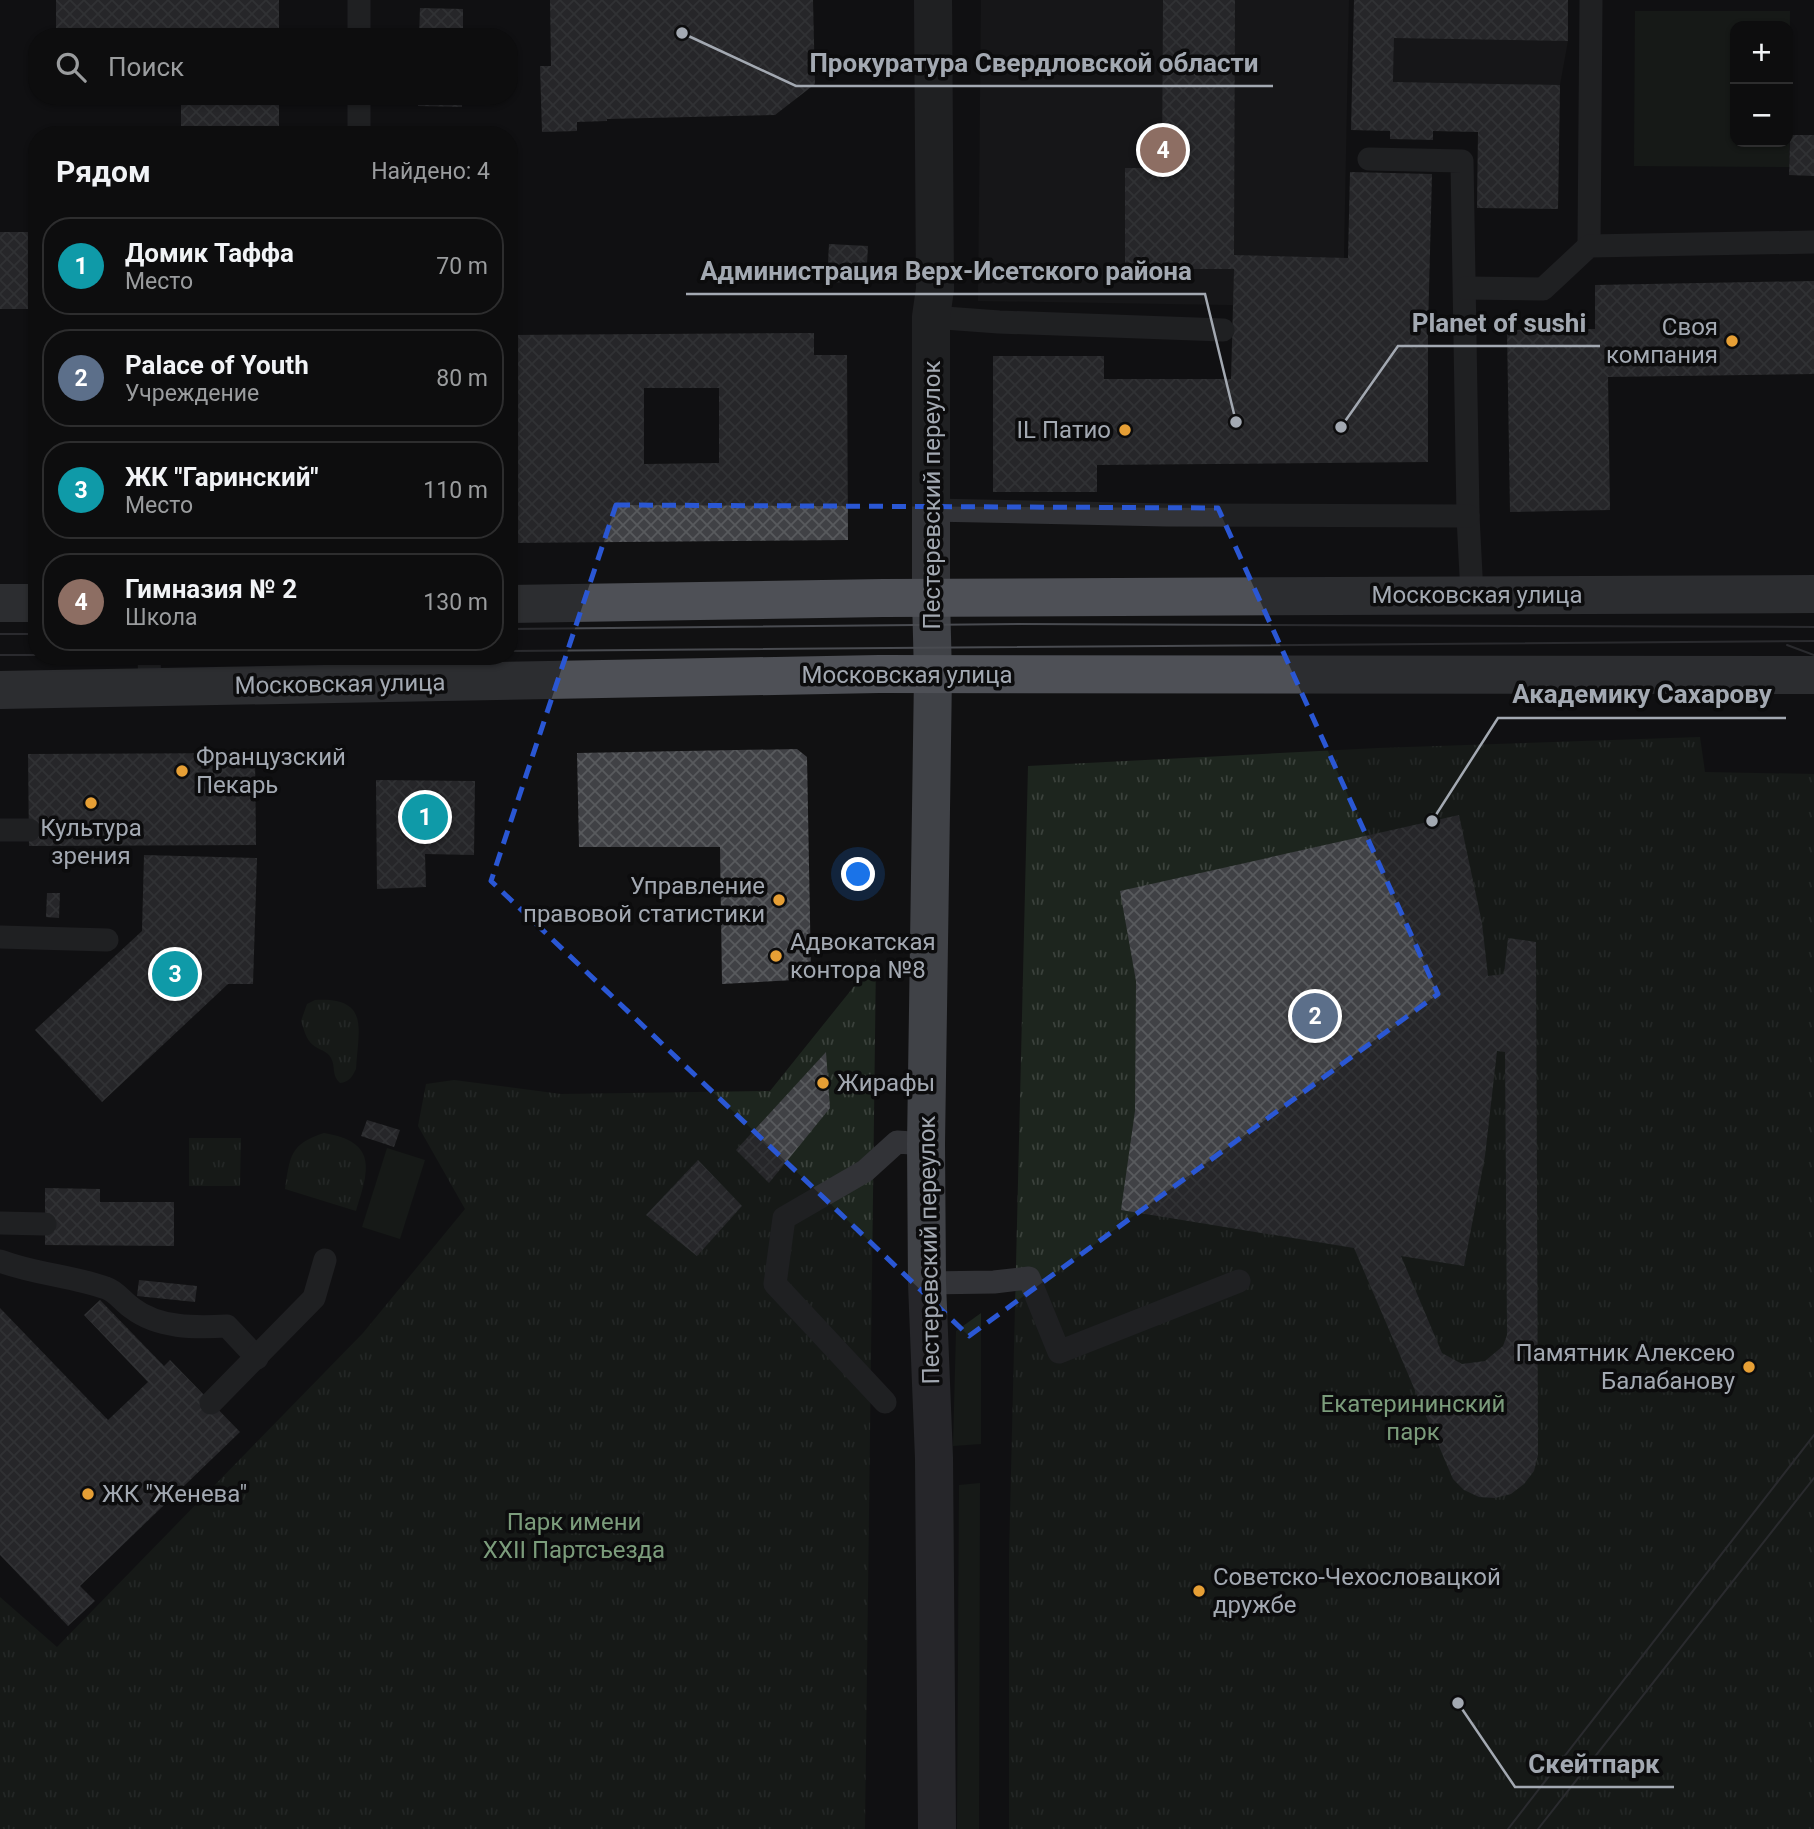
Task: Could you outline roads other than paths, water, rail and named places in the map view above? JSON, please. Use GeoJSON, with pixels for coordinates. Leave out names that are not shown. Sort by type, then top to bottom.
{"type":"FeatureCollection","features":[{"type":"Feature","properties":{"kind":"main road","name":"Московская улица"},"geometry":{"type":"LineString","coordinates":[[518,604],[931,598],[1814,594]]}},
{"type":"Feature","properties":{"kind":"main road","name":"Пестеревский переулок"},"geometry":{"type":"LineString","coordinates":[[931,598],[933,675],[926,1144],[937,1829]]}},
{"type":"Feature","properties":{"kind":"main road"},"geometry":{"type":"LineString","coordinates":[[0,603],[28,603]]}},
{"type":"Feature","properties":{"kind":"main road","name":"Московская улица"},"geometry":{"type":"LineString","coordinates":[[0,690],[149,672],[1814,676]]}},
{"type":"Feature","properties":{"kind":"street","name":"Пестеревский переулок"},"geometry":{"type":"LineString","coordinates":[[931,598],[933,0]]}},
{"type":"Feature","properties":{"kind":"lane"},"geometry":{"type":"LineString","coordinates":[[359,0],[359,28]]}},
{"type":"Feature","properties":{"kind":"lane"},"geometry":{"type":"LineString","coordinates":[[1589,246],[1591,0]]}},
{"type":"Feature","properties":{"kind":"lane"},"geometry":{"type":"LineString","coordinates":[[359,105],[359,126]]}},
{"type":"Feature","properties":{"kind":"lane"},"geometry":{"type":"LineString","coordinates":[[1369,159],[1462,161],[1468,516],[1472,595]]}},
{"type":"Feature","properties":{"kind":"lane"},"geometry":{"type":"LineString","coordinates":[[1465,288],[1543,289],[1589,246],[1814,242]]}},
{"type":"Feature","properties":{"kind":"lane"},"geometry":{"type":"LineString","coordinates":[[931,317],[1223,330]]}},
{"type":"Feature","properties":{"kind":"lane"},"geometry":{"type":"LineString","coordinates":[[930,510],[1167,515],[1468,516]]}},
{"type":"Feature","properties":{"kind":"lane"},"geometry":{"type":"LineString","coordinates":[[0,830],[29,830]]}},
{"type":"Feature","properties":{"kind":"lane"},"geometry":{"type":"LineString","coordinates":[[0,937],[107,940]]}},
{"type":"Feature","properties":{"kind":"lane"},"geometry":{"type":"LineString","coordinates":[[885,1402],[775,1284],[784,1218],[865,1171],[897,1142],[926,1144]]}},
{"type":"Feature","properties":{"kind":"lane"},"geometry":{"type":"LineString","coordinates":[[0,1223],[45,1224]]}},
{"type":"Feature","properties":{"kind":"lane"},"geometry":{"type":"LineString","coordinates":[[211,1403],[314,1298],[325,1260]]}},
{"type":"Feature","properties":{"kind":"lane"},"geometry":{"type":"LineString","coordinates":[[0,1261],[18,1268],[109,1289],[133,1310],[162,1322],[198,1328],[227,1326],[257,1358]]}},
{"type":"Feature","properties":{"kind":"lane"},"geometry":{"type":"LineString","coordinates":[[927,1283],[994,1282],[1029,1278],[1059,1352],[1239,1280]]}},
{"type":"Feature","properties":{"kind":"tram line"},"geometry":{"type":"LineString","coordinates":[[518,629],[1020,624],[1814,627]]}},
{"type":"Feature","properties":{"kind":"tram line"},"geometry":{"type":"LineString","coordinates":[[0,634],[28,634]]}},
{"type":"Feature","properties":{"kind":"tram line"},"geometry":{"type":"LineString","coordinates":[[518,651],[1814,641]]}},
{"type":"Feature","properties":{"kind":"tram line"},"geometry":{"type":"LineString","coordinates":[[1787,645],[1814,655]]}},
{"type":"Feature","properties":{"kind":"tram line"},"geometry":{"type":"LineString","coordinates":[[0,655],[28,655]]}},
{"type":"Feature","properties":{"kind":"tram line"},"geometry":{"type":"LineString","coordinates":[[1508,1829],[1814,1435]]}},
{"type":"Feature","properties":{"kind":"tram line"},"geometry":{"type":"LineString","coordinates":[[1538,1829],[1814,1478]]}},
{"type":"Feature","properties":{"kind":"place","name":"Прокуратура Свердловской области"},"geometry":{"type":"Point","coordinates":[682,33]}},
{"type":"Feature","properties":{"kind":"place","name":"Гимназия № 2"},"geometry":{"type":"Point","coordinates":[1163,150]}},
{"type":"Feature","properties":{"kind":"place","name":"Своя компания"},"geometry":{"type":"Point","coordinates":[1732,341]}},
{"type":"Feature","properties":{"kind":"place","name":"Администрация Верх-Исетского района"},"geometry":{"type":"Point","coordinates":[1236,422]}},
{"type":"Feature","properties":{"kind":"place","name":"Planet of sushi"},"geometry":{"type":"Point","coordinates":[1341,427]}},
{"type":"Feature","properties":{"kind":"place","name":"IL Патио"},"geometry":{"type":"Point","coordinates":[1125,430]}},
{"type":"Feature","properties":{"kind":"place","name":"Французский Пекарь"},"geometry":{"type":"Point","coordinates":[182,771]}},
{"type":"Feature","properties":{"kind":"place","name":"Культура зрения"},"geometry":{"type":"Point","coordinates":[91,803]}},
{"type":"Feature","properties":{"kind":"place","name":"Домик Таффа"},"geometry":{"type":"Point","coordinates":[425,817]}},
{"type":"Feature","properties":{"kind":"place","name":"Академику Сахарову"},"geometry":{"type":"Point","coordinates":[1432,821]}},
{"type":"Feature","properties":{"kind":"place","name":"Управление правовой статистики"},"geometry":{"type":"Point","coordinates":[779,900]}},
{"type":"Feature","properties":{"kind":"place","name":"Адвокатская контора №8"},"geometry":{"type":"Point","coordinates":[776,956]}},
{"type":"Feature","properties":{"kind":"place","name":"ЖК \"Гаринский\""},"geometry":{"type":"Point","coordinates":[175,974]}},
{"type":"Feature","properties":{"kind":"place","name":"Palace of Youth"},"geometry":{"type":"Point","coordinates":[1315,1016]}},
{"type":"Feature","properties":{"kind":"place","name":"Жирафы"},"geometry":{"type":"Point","coordinates":[823,1083]}},
{"type":"Feature","properties":{"kind":"place","name":"Памятник Алексею Балабанову"},"geometry":{"type":"Point","coordinates":[1749,1367]}},
{"type":"Feature","properties":{"kind":"place","name":"ЖК \"Женева\""},"geometry":{"type":"Point","coordinates":[88,1494]}},
{"type":"Feature","properties":{"kind":"place","name":"Советско-Чехословацкой дружбе"},"geometry":{"type":"Point","coordinates":[1199,1591]}},
{"type":"Feature","properties":{"kind":"place","name":"Скейтпарк"},"geometry":{"type":"Point","coordinates":[1458,1703]}},
{"type":"Feature","properties":{"kind":"park label","name":"Екатерининский парк"},"geometry":{"type":"Point","coordinates":[1413,1418]}},
{"type":"Feature","properties":{"kind":"park label","name":"Парк имени XXII Партсъезда"},"geometry":{"type":"Point","coordinates":[574,1536]}}]}
